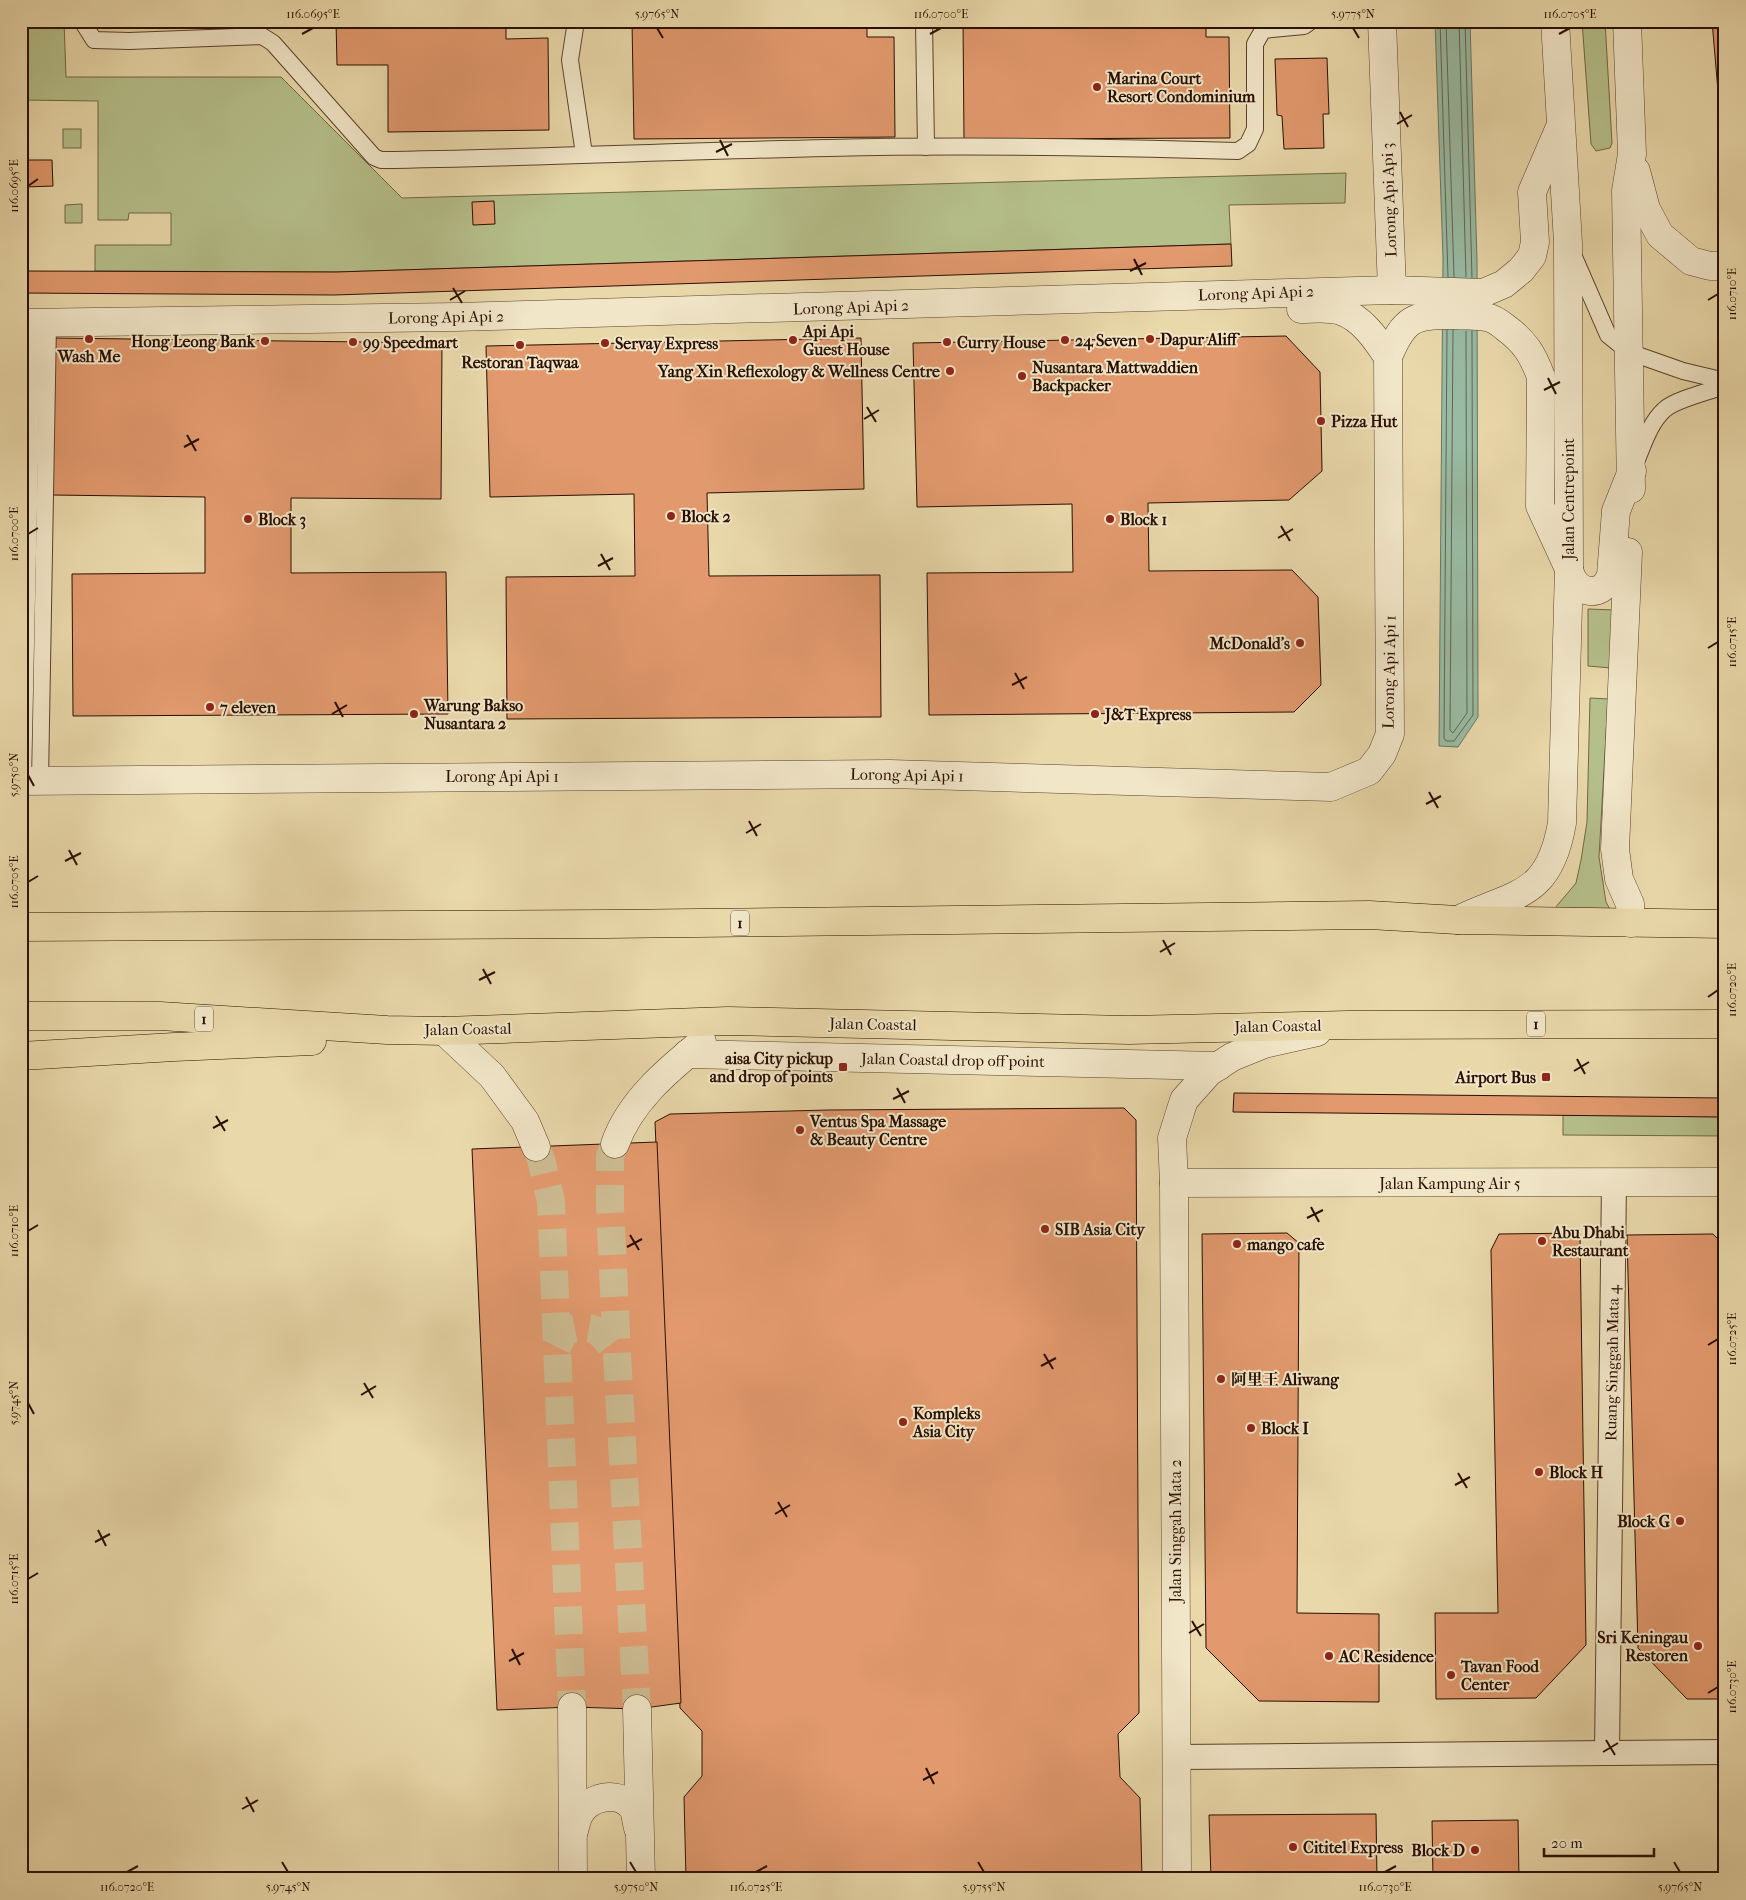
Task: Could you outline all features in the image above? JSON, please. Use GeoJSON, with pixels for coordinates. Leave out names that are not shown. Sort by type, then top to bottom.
{"type":"FeatureCollection","features":[{"type":"Feature","properties":{"kind":"highway","name":"1"},"geometry":{"type":"LineString","coordinates":[[21,927],[607,924],[1369,915],[1458,920],[1725,924]]}},
{"type":"Feature","properties":{"kind":"highway","name":"Jalan Coastal"},"geometry":{"type":"LineString","coordinates":[[21,1016],[160,1016],[387,1030],[444,1031],[728,1021],[1129,1030],[1348,1025],[1725,1024]]}},
{"type":"Feature","properties":{"kind":"highway"},"geometry":{"type":"LineString","coordinates":[[21,1056],[309,1041],[387,1030]]}},
{"type":"Feature","properties":{"kind":"street","name":"Lorong Api Api 3"},"geometry":{"type":"LineString","coordinates":[[1382,21],[1392,290]]}},
{"type":"Feature","properties":{"kind":"street","name":"Jalan Centrepoint"},"geometry":{"type":"LineString","coordinates":[[1458,920],[1525,892],[1541,878],[1559,843],[1562,823],[1568,569],[1568,243],[1555,21]]}},
{"type":"Feature","properties":{"kind":"street"},"geometry":{"type":"LineString","coordinates":[[1627,21],[1632,154],[1626,191],[1632,471],[1615,849],[1619,879],[1630,904],[1631,923]]}},
{"type":"Feature","properties":{"kind":"street","name":"Lorong Api Api 2"},"geometry":{"type":"LineString","coordinates":[[34,323],[454,318],[1392,290],[1482,293],[1504,284],[1521,270],[1532,256],[1534,242],[1532,192],[1560,127]]}},
{"type":"Feature","properties":{"kind":"street"},"geometry":{"type":"LineString","coordinates":[[1632,154],[1646,209],[1660,236],[1691,261],[1710,266],[1725,266]]}},
{"type":"Feature","properties":{"kind":"street"},"geometry":{"type":"LineString","coordinates":[[1265,293],[1276,308],[1339,310],[1353,316],[1372,334],[1388,357]]}},
{"type":"Feature","properties":{"kind":"street","name":"Lorong Api Api 1"},"geometry":{"type":"LineString","coordinates":[[28,780],[890,774],[1331,787],[1370,771],[1382,754],[1390,734],[1388,357],[1397,336],[1406,326],[1418,316],[1432,314],[1487,317],[1498,322],[1520,339],[1534,359],[1541,377],[1540,506],[1568,569]]}},
{"type":"Feature","properties":{"kind":"street"},"geometry":{"type":"LineString","coordinates":[[1568,569],[1571,579],[1583,590],[1592,591],[1601,588],[1609,582],[1616,511],[1632,471]]}},
{"type":"Feature","properties":{"kind":"street"},"geometry":{"type":"LineString","coordinates":[[615,1144],[620,1128],[635,1107],[669,1069],[728,1021]]}},
{"type":"Feature","properties":{"kind":"street","name":"Jalan Singgah Mata 2"},"geometry":{"type":"LineString","coordinates":[[1178,1879],[1174,1183],[1172,1138],[1184,1100],[1208,1072],[1232,1057],[1264,1044],[1348,1025]]}},
{"type":"Feature","properties":{"kind":"street"},"geometry":{"type":"LineString","coordinates":[[444,1031],[492,1076],[524,1121],[536,1147]]}},
{"type":"Feature","properties":{"kind":"street","name":"Jalan Coastal drop off point"},"geometry":{"type":"LineString","coordinates":[[687,1054],[1219,1066]]}},
{"type":"Feature","properties":{"kind":"street","name":"Ruang Singgah Mata 4"},"geometry":{"type":"LineString","coordinates":[[1607,1753],[1614,1182]]}},
{"type":"Feature","properties":{"kind":"street","name":"Jalan Kampung Air 5"},"geometry":{"type":"LineString","coordinates":[[1174,1183],[1725,1182]]}},
{"type":"Feature","properties":{"kind":"street"},"geometry":{"type":"LineString","coordinates":[[572,1707],[572,1879]]}},
{"type":"Feature","properties":{"kind":"street"},"geometry":{"type":"LineString","coordinates":[[637,1709],[641,1879]]}},
{"type":"Feature","properties":{"kind":"street"},"geometry":{"type":"LineString","coordinates":[[1176,1757],[1725,1752]]}},
{"type":"Feature","properties":{"kind":"street"},"geometry":{"type":"LineString","coordinates":[[572,1835],[580,1814],[585,1808],[596,1799],[609,1797],[621,1799],[630,1804],[634,1810],[640,1834]]}},
{"type":"Feature","properties":{"kind":"lane"},"geometry":{"type":"LineString","coordinates":[[82,21],[94,40],[130,41],[262,36],[273,42],[374,157],[381,160],[926,147],[1128,148],[1238,151],[1248,144],[1256,129],[1255,44],[1257,38],[1263,30],[1304,26],[1311,21]]}},
{"type":"Feature","properties":{"kind":"lane"},"geometry":{"type":"LineString","coordinates":[[576,21],[570,60],[584,154]]}},
{"type":"Feature","properties":{"kind":"lane"},"geometry":{"type":"LineString","coordinates":[[924,21],[926,147]]}},
{"type":"Feature","properties":{"kind":"lane"},"geometry":{"type":"LineString","coordinates":[[1568,243],[1608,335],[1629,352],[1684,371],[1725,380]]}},
{"type":"Feature","properties":{"kind":"lane"},"geometry":{"type":"LineString","coordinates":[[28,780],[34,323]]}},
{"type":"Feature","properties":{"kind":"lane"},"geometry":{"type":"LineString","coordinates":[[1632,471],[1652,424],[1665,408],[1725,386]]}},
{"type":"Feature","properties":{"kind":"shaded area"},"geometry":{"type":"Polygon","coordinates":[[[21,21],[64,21],[66,77],[281,77],[402,198],[1346,173],[1345,203],[1229,205],[1231,244],[336,272],[95,271],[95,245],[171,245],[171,213],[129,213],[128,220],[98,220],[98,101],[21,100],[21,21]]]}},
{"type":"Feature","properties":{"kind":"shaded area"},"geometry":{"type":"Polygon","coordinates":[[[1582,21],[1605,21],[1612,143],[1610,148],[1596,151],[1591,144],[1582,21]]]}},
{"type":"Feature","properties":{"kind":"shaded area"},"geometry":{"type":"Polygon","coordinates":[[[63,129],[81,129],[81,148],[63,148],[63,129]]]}},
{"type":"Feature","properties":{"kind":"shaded area"},"geometry":{"type":"Polygon","coordinates":[[[82,204],[82,223],[65,223],[65,205],[82,204]]]}},
{"type":"Feature","properties":{"kind":"shaded area"},"geometry":{"type":"Polygon","coordinates":[[[1588,609],[1616,610],[1611,668],[1588,666],[1588,609]]]}},
{"type":"Feature","properties":{"kind":"shaded area"},"geometry":{"type":"Polygon","coordinates":[[[1590,698],[1608,699],[1599,857],[1606,902],[1618,924],[1555,908],[1576,883],[1581,860],[1587,822],[1590,698]]]}},
{"type":"Feature","properties":{"kind":"shaded area"},"geometry":{"type":"Polygon","coordinates":[[[1563,1115],[1725,1117],[1725,1136],[1563,1135],[1563,1115]]]}},
{"type":"Feature","properties":{"kind":"water"},"geometry":{"type":"Polygon","coordinates":[[[1435,21],[1470,21],[1477,260],[1478,717],[1458,747],[1439,746],[1443,258],[1435,21]]]}},
{"type":"Feature","properties":{"kind":"building"},"geometry":{"type":"Polygon","coordinates":[[[336,21],[506,21],[506,39],[548,38],[549,130],[388,132],[388,65],[337,65],[336,21]]]}},
{"type":"Feature","properties":{"kind":"building"},"geometry":{"type":"Polygon","coordinates":[[[632,21],[867,21],[867,37],[894,37],[895,137],[634,139],[632,21]]]}},
{"type":"Feature","properties":{"kind":"building","name":"Marina Court Resort Condominium"},"geometry":{"type":"Polygon","coordinates":[[[963,21],[1206,21],[1206,37],[1229,37],[1230,138],[964,139],[963,21]]]}},
{"type":"Feature","properties":{"kind":"building"},"geometry":{"type":"Polygon","coordinates":[[[1712,21],[1725,21],[1725,161],[1724,161],[1712,21]]]}},
{"type":"Feature","properties":{"kind":"building"},"geometry":{"type":"Polygon","coordinates":[[[1327,58],[1329,114],[1323,114],[1324,148],[1284,149],[1282,116],[1277,115],[1275,59],[1327,58]]]}},
{"type":"Feature","properties":{"kind":"building"},"geometry":{"type":"Polygon","coordinates":[[[24,160],[52,160],[53,186],[25,187],[24,160]]]}},
{"type":"Feature","properties":{"kind":"building"},"geometry":{"type":"Polygon","coordinates":[[[494,201],[495,224],[473,225],[472,202],[494,201]]]}},
{"type":"Feature","properties":{"kind":"building"},"geometry":{"type":"Polygon","coordinates":[[[1231,244],[1232,266],[334,295],[21,293],[21,271],[336,272],[1231,244]]]}},
{"type":"Feature","properties":{"kind":"building","name":"Block 1"},"geometry":{"type":"Polygon","coordinates":[[[1286,336],[1320,372],[1322,471],[1289,500],[1148,503],[1149,571],[1292,570],[1318,597],[1321,685],[1294,712],[929,715],[927,573],[1073,572],[1072,504],[917,507],[913,343],[1286,336]]]}},
{"type":"Feature","properties":{"kind":"building","name":"Block 3"},"geometry":{"type":"Polygon","coordinates":[[[53,338],[442,343],[441,499],[291,498],[291,573],[446,572],[448,714],[73,716],[72,574],[205,573],[205,497],[52,495],[53,338]]]}},
{"type":"Feature","properties":{"kind":"building","name":"Block 2"},"geometry":{"type":"Polygon","coordinates":[[[861,338],[864,489],[707,493],[709,576],[880,575],[881,717],[507,719],[506,577],[635,576],[634,494],[490,497],[486,346],[861,338]]]}},
{"type":"Feature","properties":{"kind":"building"},"geometry":{"type":"Polygon","coordinates":[[[1234,1093],[1725,1098],[1725,1117],[1233,1112],[1234,1093]]]}},
{"type":"Feature","properties":{"kind":"building","name":"Kompleks Asia City"},"geometry":{"type":"Polygon","coordinates":[[[1124,1108],[1136,1120],[1139,1713],[1118,1734],[1120,1777],[1140,1798],[1142,1879],[686,1879],[684,1797],[702,1776],[702,1731],[680,1708],[655,1122],[670,1114],[829,1110],[1124,1108]]]}},
{"type":"Feature","properties":{"kind":"building"},"geometry":{"type":"Polygon","coordinates":[[[657,1142],[681,1703],[637,1709],[572,1707],[497,1710],[472,1149],[657,1142]]]}},
{"type":"Feature","properties":{"kind":"building","name":"Block I"},"geometry":{"type":"Polygon","coordinates":[[[1287,1233],[1299,1243],[1297,1613],[1379,1614],[1379,1702],[1259,1701],[1206,1648],[1202,1234],[1287,1233]]]}},
{"type":"Feature","properties":{"kind":"building","name":"Block H"},"geometry":{"type":"Polygon","coordinates":[[[1580,1233],[1586,1645],[1536,1698],[1436,1699],[1435,1613],[1498,1613],[1491,1250],[1499,1234],[1580,1233]]]}},
{"type":"Feature","properties":{"kind":"building","name":"Block G"},"geometry":{"type":"Polygon","coordinates":[[[1713,1234],[1722,1243],[1725,1394],[1725,1699],[1687,1699],[1638,1648],[1627,1235],[1713,1234]]]}},
{"type":"Feature","properties":{"kind":"building","name":"Cititel Express"},"geometry":{"type":"Polygon","coordinates":[[[1376,1814],[1377,1879],[1211,1879],[1209,1815],[1376,1814]]]}},
{"type":"Feature","properties":{"kind":"building","name":"Block D"},"geometry":{"type":"Polygon","coordinates":[[[1518,1820],[1519,1879],[1433,1879],[1432,1821],[1518,1820]]]}},
{"type":"Feature","properties":{"kind":"tunnel"},"geometry":{"type":"LineString","coordinates":[[615,1144],[610,1156],[610,1205],[637,1709]]}},
{"type":"Feature","properties":{"kind":"tunnel"},"geometry":{"type":"LineString","coordinates":[[536,1147],[541,1159],[551,1201],[572,1707]]}},
{"type":"Feature","properties":{"kind":"tunnel"},"geometry":{"type":"LineString","coordinates":[[557,1347],[565,1331],[575,1328],[590,1328],[601,1334],[617,1354]]}},
{"type":"Feature","properties":{"kind":"place","name":"Marina Court Resort Condominium"},"geometry":{"type":"Point","coordinates":[1097,87]}},
{"type":"Feature","properties":{"kind":"place","name":"Wash Me"},"geometry":{"type":"Point","coordinates":[89,339]}},
{"type":"Feature","properties":{"kind":"place","name":"Dapur Aliff"},"geometry":{"type":"Point","coordinates":[1150,339]}},
{"type":"Feature","properties":{"kind":"place","name":"Api Api Guest House"},"geometry":{"type":"Point","coordinates":[793,340]}},
{"type":"Feature","properties":{"kind":"place","name":"24 Seven"},"geometry":{"type":"Point","coordinates":[1065,340]}},
{"type":"Feature","properties":{"kind":"place","name":"Hong Leong Bank"},"geometry":{"type":"Point","coordinates":[265,341]}},
{"type":"Feature","properties":{"kind":"place","name":"99 Speedmart"},"geometry":{"type":"Point","coordinates":[353,342]}},
{"type":"Feature","properties":{"kind":"place","name":"Curry House"},"geometry":{"type":"Point","coordinates":[947,342]}},
{"type":"Feature","properties":{"kind":"place","name":"Servay Express"},"geometry":{"type":"Point","coordinates":[605,343]}},
{"type":"Feature","properties":{"kind":"place","name":"Restoran Taqwaa"},"geometry":{"type":"Point","coordinates":[520,345]}},
{"type":"Feature","properties":{"kind":"place","name":"Yang Xin Reflexology & Wellness Centre"},"geometry":{"type":"Point","coordinates":[950,371]}},
{"type":"Feature","properties":{"kind":"place","name":"Nusantara Mattwaddien Backpacker"},"geometry":{"type":"Point","coordinates":[1022,376]}},
{"type":"Feature","properties":{"kind":"place","name":"Pizza Hut"},"geometry":{"type":"Point","coordinates":[1321,421]}},
{"type":"Feature","properties":{"kind":"place","name":"Block 2"},"geometry":{"type":"Point","coordinates":[671,516]}},
{"type":"Feature","properties":{"kind":"place","name":"Block 3"},"geometry":{"type":"Point","coordinates":[248,519]}},
{"type":"Feature","properties":{"kind":"place","name":"Block 1"},"geometry":{"type":"Point","coordinates":[1110,519]}},
{"type":"Feature","properties":{"kind":"place","name":"McDonald's"},"geometry":{"type":"Point","coordinates":[1300,643]}},
{"type":"Feature","properties":{"kind":"place","name":"7 eleven"},"geometry":{"type":"Point","coordinates":[210,707]}},
{"type":"Feature","properties":{"kind":"place","name":"Warung Bakso Nusantara 2"},"geometry":{"type":"Point","coordinates":[414,714]}},
{"type":"Feature","properties":{"kind":"place","name":"J&T Express"},"geometry":{"type":"Point","coordinates":[1095,714]}},
{"type":"Feature","properties":{"kind":"place","name":"aisa City pickup and drop of points"},"geometry":{"type":"Point","coordinates":[843,1067]}},
{"type":"Feature","properties":{"kind":"place","name":"Airport Bus"},"geometry":{"type":"Point","coordinates":[1546,1077]}},
{"type":"Feature","properties":{"kind":"place","name":"Ventus Spa Massage & Beauty Centre"},"geometry":{"type":"Point","coordinates":[800,1130]}},
{"type":"Feature","properties":{"kind":"place","name":"SIB Asia City"},"geometry":{"type":"Point","coordinates":[1045,1229]}},
{"type":"Feature","properties":{"kind":"place","name":"Abu Dhabi Restaurant"},"geometry":{"type":"Point","coordinates":[1542,1241]}},
{"type":"Feature","properties":{"kind":"place","name":"mango cafe"},"geometry":{"type":"Point","coordinates":[1237,1244]}},
{"type":"Feature","properties":{"kind":"place","name":"阿里王 Aliwang"},"geometry":{"type":"Point","coordinates":[1221,1379]}},
{"type":"Feature","properties":{"kind":"place","name":"Kompleks Asia City"},"geometry":{"type":"Point","coordinates":[903,1422]}},
{"type":"Feature","properties":{"kind":"place","name":"Block I"},"geometry":{"type":"Point","coordinates":[1251,1428]}},
{"type":"Feature","properties":{"kind":"place","name":"Block H"},"geometry":{"type":"Point","coordinates":[1539,1472]}},
{"type":"Feature","properties":{"kind":"place","name":"Block G"},"geometry":{"type":"Point","coordinates":[1680,1521]}},
{"type":"Feature","properties":{"kind":"place","name":"Sri Keningau Restoren"},"geometry":{"type":"Point","coordinates":[1698,1646]}},
{"type":"Feature","properties":{"kind":"place","name":"AC Residence"},"geometry":{"type":"Point","coordinates":[1329,1656]}},
{"type":"Feature","properties":{"kind":"place","name":"Tavan Food Center"},"geometry":{"type":"Point","coordinates":[1451,1675]}},
{"type":"Feature","properties":{"kind":"place","name":"Cititel Express"},"geometry":{"type":"Point","coordinates":[1293,1847]}},
{"type":"Feature","properties":{"kind":"place","name":"Block D"},"geometry":{"type":"Point","coordinates":[1475,1850]}}]}
